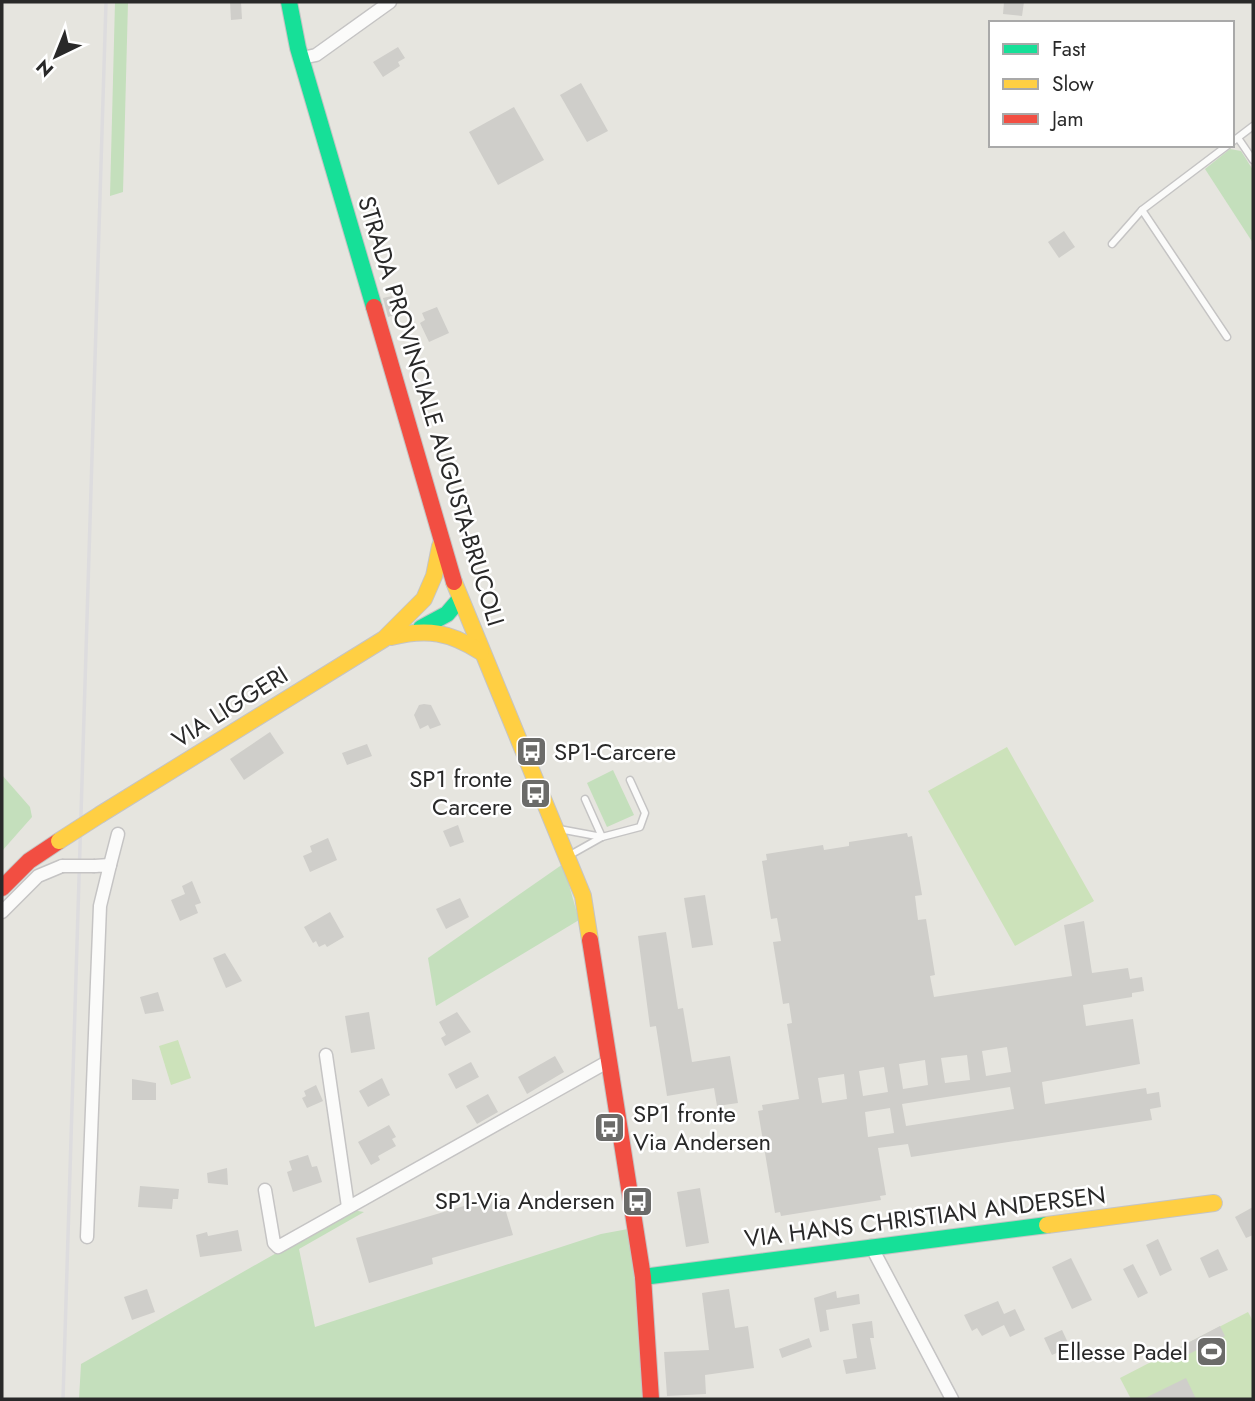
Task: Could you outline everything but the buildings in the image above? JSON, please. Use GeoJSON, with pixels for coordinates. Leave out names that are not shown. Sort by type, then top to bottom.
{"type":"FeatureCollection","features":[{"type":"Feature","properties":{"kind":"main road","name":"STRADA PROVINCIALE AUGUSTA-BRUCOLI"},"geometry":{"type":"LineString","coordinates":[[289,2],[302,58],[459,600],[583,896],[643,1277],[652,1399]]}},
{"type":"Feature","properties":{"kind":"main road"},"geometry":{"type":"LineString","coordinates":[[418,611],[432,586],[441,539]]}},
{"type":"Feature","properties":{"kind":"main road"},"geometry":{"type":"LineString","coordinates":[[384,639],[418,611],[439,602],[459,600]]}},
{"type":"Feature","properties":{"kind":"main road"},"geometry":{"type":"LineString","coordinates":[[384,639],[421,628],[447,614],[459,600]]}},
{"type":"Feature","properties":{"kind":"main road"},"geometry":{"type":"LineString","coordinates":[[421,628],[461,638],[481,652]]}},
{"type":"Feature","properties":{"kind":"main road","name":"VIA LIGGERI"},"geometry":{"type":"LineString","coordinates":[[2,888],[29,861],[59,841],[384,639]]}},
{"type":"Feature","properties":{"kind":"main road","name":"VIA HANS CHRISTIAN ANDERSEN"},"geometry":{"type":"LineString","coordinates":[[643,1277],[1214,1203]]}},
{"type":"Feature","properties":{"kind":"street"},"geometry":{"type":"LineString","coordinates":[[302,58],[316,55],[390,2]]}},
{"type":"Feature","properties":{"kind":"street"},"geometry":{"type":"LineString","coordinates":[[87,1237],[100,906],[118,834]]}},
{"type":"Feature","properties":{"kind":"street"},"geometry":{"type":"LineString","coordinates":[[2,912],[38,876],[62,866],[110,864]]}},
{"type":"Feature","properties":{"kind":"street"},"geometry":{"type":"LineString","coordinates":[[326,1055],[348,1207]]}},
{"type":"Feature","properties":{"kind":"street"},"geometry":{"type":"LineString","coordinates":[[265,1191],[274,1243],[278,1247],[609,1061]]}},
{"type":"Feature","properties":{"kind":"street"},"geometry":{"type":"LineString","coordinates":[[872,1246],[952,1399]]}},
{"type":"Feature","properties":{"kind":"lane"},"geometry":{"type":"LineString","coordinates":[[1234,141],[1253,126]]}},
{"type":"Feature","properties":{"kind":"lane"},"geometry":{"type":"LineString","coordinates":[[1234,143],[1253,160]]}},
{"type":"Feature","properties":{"kind":"lane"},"geometry":{"type":"LineString","coordinates":[[1112,244],[1142,209],[1226,147]]}},
{"type":"Feature","properties":{"kind":"lane"},"geometry":{"type":"LineString","coordinates":[[1142,209],[1227,337]]}},
{"type":"Feature","properties":{"kind":"lane"},"geometry":{"type":"LineString","coordinates":[[568,856],[602,837],[640,827],[646,818],[629,780]]}},
{"type":"Feature","properties":{"kind":"lane"},"geometry":{"type":"LineString","coordinates":[[584,799],[602,837]]}},
{"type":"Feature","properties":{"kind":"lane"},"geometry":{"type":"LineString","coordinates":[[556,828],[602,837]]}},
{"type":"Feature","properties":{"kind":"green space"},"geometry":{"type":"Polygon","coordinates":[[[115,2],[128,2],[123,192],[110,196],[115,2]]]}},
{"type":"Feature","properties":{"kind":"green space"},"geometry":{"type":"Polygon","coordinates":[[[1230,149],[1241,151],[1253,170],[1253,243],[1205,169],[1230,149]]]}},
{"type":"Feature","properties":{"kind":"green space"},"geometry":{"type":"Polygon","coordinates":[[[1007,747],[1094,901],[1015,946],[928,791],[1007,747]]]}},
{"type":"Feature","properties":{"kind":"green space"},"geometry":{"type":"Polygon","coordinates":[[[613,770],[634,815],[607,827],[587,783],[613,770]]]}},
{"type":"Feature","properties":{"kind":"green space"},"geometry":{"type":"Polygon","coordinates":[[[2,775],[30,807],[32,817],[2,851],[2,775]]]}},
{"type":"Feature","properties":{"kind":"green space"},"geometry":{"type":"Polygon","coordinates":[[[563,864],[579,920],[436,1006],[428,958],[563,864]]]}},
{"type":"Feature","properties":{"kind":"green space"},"geometry":{"type":"Polygon","coordinates":[[[178,1040],[191,1078],[171,1085],[159,1046],[178,1040]]]}},
{"type":"Feature","properties":{"kind":"green space"},"geometry":{"type":"Polygon","coordinates":[[[352,1210],[364,1212],[299,1249],[315,1327],[601,1234],[628,1229],[636,1286],[644,1399],[79,1399],[81,1364],[352,1210]]]}},
{"type":"Feature","properties":{"kind":"green space","name":"Ellesse Padel"},"geometry":{"type":"Polygon","coordinates":[[[1248,1312],[1253,1321],[1253,1399],[1131,1399],[1120,1378],[1248,1312]]]}},
{"type":"Feature","properties":{"kind":"railway"},"geometry":{"type":"LineString","coordinates":[[63,1399],[106,2]]}},
{"type":"Feature","properties":{"kind":"traffic: fast"},"geometry":{"type":"LineString","coordinates":[[289,2],[298,48],[374,307]]}},
{"type":"Feature","properties":{"kind":"traffic: fast"},"geometry":{"type":"LineString","coordinates":[[421,628],[447,614],[459,600]]}},
{"type":"Feature","properties":{"kind":"traffic: fast"},"geometry":{"type":"LineString","coordinates":[[643,1277],[1047,1225]]}},
{"type":"Feature","properties":{"kind":"traffic: slow"},"geometry":{"type":"LineString","coordinates":[[101,814],[384,639],[424,599],[434,576],[440,546]]}},
{"type":"Feature","properties":{"kind":"traffic: slow"},"geometry":{"type":"LineString","coordinates":[[454,582],[583,896],[590,940]]}},
{"type":"Feature","properties":{"kind":"traffic: slow"},"geometry":{"type":"LineString","coordinates":[[391,637],[416,633],[438,634],[459,640],[481,652]]}},
{"type":"Feature","properties":{"kind":"traffic: slow"},"geometry":{"type":"LineString","coordinates":[[59,841],[101,814]]}},
{"type":"Feature","properties":{"kind":"traffic: slow"},"geometry":{"type":"LineString","coordinates":[[1047,1225],[1214,1203]]}},
{"type":"Feature","properties":{"kind":"traffic: jam"},"geometry":{"type":"LineString","coordinates":[[374,307],[454,582]]}},
{"type":"Feature","properties":{"kind":"traffic: jam"},"geometry":{"type":"LineString","coordinates":[[2,888],[29,861],[59,841]]}},
{"type":"Feature","properties":{"kind":"traffic: jam"},"geometry":{"type":"LineString","coordinates":[[590,940],[643,1277],[651,1399]]}},
{"type":"Feature","properties":{"kind":"place","name":"SP1-Carcere"},"geometry":{"type":"Point","coordinates":[531,752]}},
{"type":"Feature","properties":{"kind":"place","name":"SP1 fronte Carcere"},"geometry":{"type":"Point","coordinates":[535,793]}},
{"type":"Feature","properties":{"kind":"place","name":"SP1 fronte Via Andersen"},"geometry":{"type":"Point","coordinates":[610,1128]}},
{"type":"Feature","properties":{"kind":"place","name":"SP1-Via Andersen"},"geometry":{"type":"Point","coordinates":[638,1201]}},
{"type":"Feature","properties":{"kind":"place","name":"Ellesse Padel"},"geometry":{"type":"Point","coordinates":[1211,1352]}}]}
